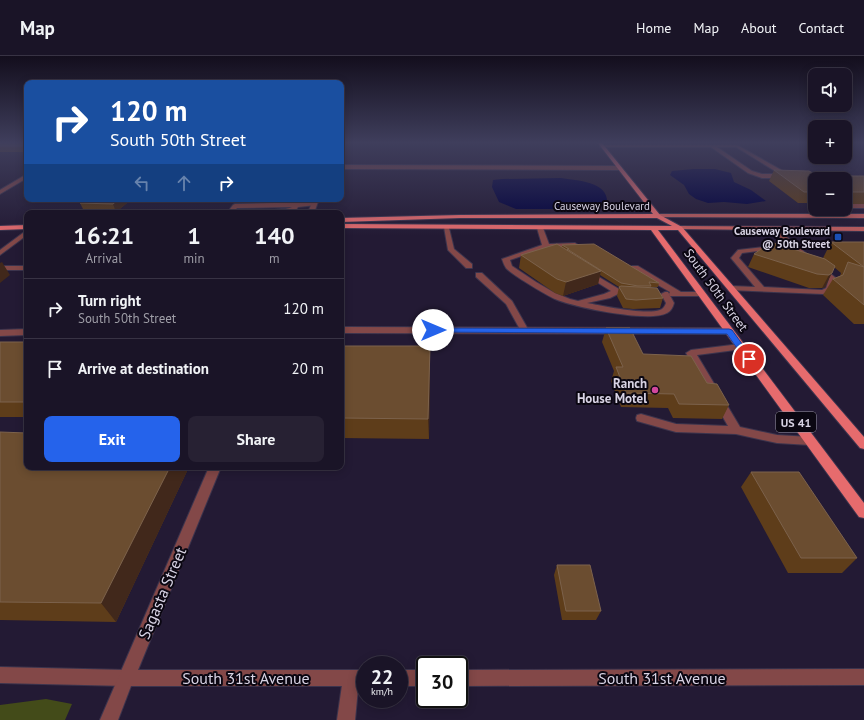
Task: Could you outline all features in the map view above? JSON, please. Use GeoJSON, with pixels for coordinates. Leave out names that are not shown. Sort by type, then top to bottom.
{"type":"FeatureCollection","features":[{"type":"Feature","properties":{"kind":"main road","name":"South 50th Street"},"geometry":{"type":"LineString","coordinates":[[624,174],[658,216],[680,228],[864,445]]}},
{"type":"Feature","properties":{"kind":"main road","name":"Causeway Boulevard"},"geometry":{"type":"LineString","coordinates":[[344,220],[405,217],[494,216],[862,216]]}},
{"type":"Feature","properties":{"kind":"main road"},"geometry":{"type":"LineString","coordinates":[[653,228],[658,216]]}},
{"type":"Feature","properties":{"kind":"main road","name":"Causeway Boulevard"},"geometry":{"type":"LineString","coordinates":[[344,226],[446,228],[864,229]]}},
{"type":"Feature","properties":{"kind":"main road"},"geometry":{"type":"LineString","coordinates":[[0,228],[24,228]]}},
{"type":"Feature","properties":{"kind":"main road","name":"South 50th Street"},"geometry":{"type":"LineString","coordinates":[[653,228],[864,513]]}},
{"type":"Feature","properties":{"kind":"street"},"geometry":{"type":"LineString","coordinates":[[756,174],[762,176],[791,176]]}},
{"type":"Feature","properties":{"kind":"street"},"geometry":{"type":"LineString","coordinates":[[0,192],[24,178]]}},
{"type":"Feature","properties":{"kind":"street"},"geometry":{"type":"LineString","coordinates":[[232,210],[235,206],[296,205],[316,202]]}},
{"type":"Feature","properties":{"kind":"street"},"geometry":{"type":"LineString","coordinates":[[292,210],[296,205]]}},
{"type":"Feature","properties":{"kind":"street"},"geometry":{"type":"LineString","coordinates":[[852,206],[864,206]]}},
{"type":"Feature","properties":{"kind":"street"},"geometry":{"type":"LineString","coordinates":[[852,210],[862,216]]}},
{"type":"Feature","properties":{"kind":"street"},"geometry":{"type":"LineString","coordinates":[[446,228],[451,250],[469,266]]}},
{"type":"Feature","properties":{"kind":"street"},"geometry":{"type":"LineString","coordinates":[[540,228],[546,246],[559,254]]}},
{"type":"Feature","properties":{"kind":"street"},"geometry":{"type":"LineString","coordinates":[[732,288],[823,292],[829,288],[833,279],[825,271],[791,246],[773,228]]}},
{"type":"Feature","properties":{"kind":"street"},"geometry":{"type":"LineString","coordinates":[[0,253],[24,234]]}},
{"type":"Feature","properties":{"kind":"street"},"geometry":{"type":"LineString","coordinates":[[580,245],[546,246],[506,259],[509,267],[557,298],[585,306],[641,313],[662,312],[669,307],[670,303],[662,294],[701,294]]}},
{"type":"Feature","properties":{"kind":"street"},"geometry":{"type":"LineString","coordinates":[[761,289],[735,258],[740,251],[791,246]]}},
{"type":"Feature","properties":{"kind":"street"},"geometry":{"type":"LineString","coordinates":[[627,264],[679,294]]}},
{"type":"Feature","properties":{"kind":"street"},"geometry":{"type":"LineString","coordinates":[[578,266],[617,292]]}},
{"type":"Feature","properties":{"kind":"street"},"geometry":{"type":"LineString","coordinates":[[0,268],[24,268]]}},
{"type":"Feature","properties":{"kind":"street"},"geometry":{"type":"LineString","coordinates":[[478,276],[509,303],[525,331]]}},
{"type":"Feature","properties":{"kind":"street"},"geometry":{"type":"LineString","coordinates":[[571,303],[590,301],[617,292],[637,294]]}},
{"type":"Feature","properties":{"kind":"street"},"geometry":{"type":"LineString","coordinates":[[344,330],[729,331]]}},
{"type":"Feature","properties":{"kind":"street"},"geometry":{"type":"LineString","coordinates":[[0,333],[24,332]]}},
{"type":"Feature","properties":{"kind":"street"},"geometry":{"type":"LineString","coordinates":[[736,430],[691,353],[740,347]]}},
{"type":"Feature","properties":{"kind":"street"},"geometry":{"type":"LineString","coordinates":[[641,418],[657,425],[679,429],[736,430],[777,439],[810,441]]}},
{"type":"Feature","properties":{"kind":"street","name":"Sagasta Street"},"geometry":{"type":"LineString","coordinates":[[109,720],[214,470]]}},
{"type":"Feature","properties":{"kind":"street","name":"South 31st Avenue"},"geometry":{"type":"LineString","coordinates":[[0,675],[126,678],[356,678]]}},
{"type":"Feature","properties":{"kind":"street","name":"South 31st Avenue"},"geometry":{"type":"LineString","coordinates":[[468,678],[864,677]]}},
{"type":"Feature","properties":{"kind":"street"},"geometry":{"type":"LineString","coordinates":[[346,720],[356,685]]}},
{"type":"Feature","properties":{"kind":"green space"},"geometry":{"type":"Polygon","coordinates":[[[46,699],[72,704],[65,720],[0,720],[0,705],[46,699]]]}},
{"type":"Feature","properties":{"kind":"shaded area"},"geometry":{"type":"Polygon","coordinates":[[[731,174],[734,182],[751,190],[766,201],[747,204],[724,202],[708,203],[696,199],[689,194],[684,185],[670,175],[731,174]]]}},
{"type":"Feature","properties":{"kind":"shaded area"},"geometry":{"type":"Polygon","coordinates":[[[561,178],[584,182],[598,187],[607,197],[607,205],[595,209],[516,209],[499,202],[492,187],[493,180],[561,178]]]}},
{"type":"Feature","properties":{"kind":"building"},"geometry":{"type":"Polygon","coordinates":[[[779,174],[808,174],[808,192],[804,192],[779,174]]]}},
{"type":"Feature","properties":{"kind":"building"},"geometry":{"type":"Polygon","coordinates":[[[852,176],[864,176],[864,192],[852,192],[852,176]]]}},
{"type":"Feature","properties":{"kind":"building"},"geometry":{"type":"Polygon","coordinates":[[[82,202],[115,202],[113,204],[80,203],[82,202]]]}},
{"type":"Feature","properties":{"kind":"building"},"geometry":{"type":"Polygon","coordinates":[[[771,242],[825,259],[835,266],[832,273],[829,275],[817,274],[754,254],[771,242]]]}},
{"type":"Feature","properties":{"kind":"building"},"geometry":{"type":"Polygon","coordinates":[[[831,242],[864,242],[864,267],[831,242]]]}},
{"type":"Feature","properties":{"kind":"building"},"geometry":{"type":"Polygon","coordinates":[[[557,244],[601,271],[566,282],[557,279],[521,255],[557,244]]]}},
{"type":"Feature","properties":{"kind":"building"},"geometry":{"type":"Polygon","coordinates":[[[594,244],[659,283],[649,282],[651,286],[638,286],[621,283],[562,245],[594,244]]]}},
{"type":"Feature","properties":{"kind":"building"},"geometry":{"type":"Polygon","coordinates":[[[848,262],[864,267],[864,305],[833,279],[843,275],[848,262]]]}},
{"type":"Feature","properties":{"kind":"building"},"geometry":{"type":"Polygon","coordinates":[[[619,287],[657,288],[663,298],[636,300],[626,299],[619,287]]]}},
{"type":"Feature","properties":{"kind":"building"},"geometry":{"type":"Polygon","coordinates":[[[606,328],[630,328],[643,354],[691,356],[707,383],[717,384],[729,405],[679,404],[674,394],[626,393],[616,367],[623,367],[606,328]]]}},
{"type":"Feature","properties":{"kind":"building"},"geometry":{"type":"Polygon","coordinates":[[[0,342],[24,342],[24,402],[0,402],[0,342]]]}},
{"type":"Feature","properties":{"kind":"building"},"geometry":{"type":"Polygon","coordinates":[[[344,346],[430,346],[428,419],[344,418],[344,346]]]}},
{"type":"Feature","properties":{"kind":"building"},"geometry":{"type":"Polygon","coordinates":[[[0,432],[24,433],[24,470],[168,470],[101,603],[0,602],[0,432]]]}},
{"type":"Feature","properties":{"kind":"building"},"geometry":{"type":"Polygon","coordinates":[[[751,472],[799,472],[857,558],[801,558],[751,472]]]}},
{"type":"Feature","properties":{"kind":"building"},"geometry":{"type":"Polygon","coordinates":[[[557,565],[590,565],[601,611],[566,611],[557,565]]]}},
{"type":"Feature","properties":{"kind":"place","name":"Causeway Boulevard @ 50th Street"},"geometry":{"type":"Point","coordinates":[838,237]}},
{"type":"Feature","properties":{"kind":"place","name":"Ranch House Motel"},"geometry":{"type":"Point","coordinates":[655,390]}},
{"type":"Feature","properties":{"kind":"route"},"geometry":{"type":"LineString","coordinates":[[433,330],[729,331],[749,359]]}}]}
